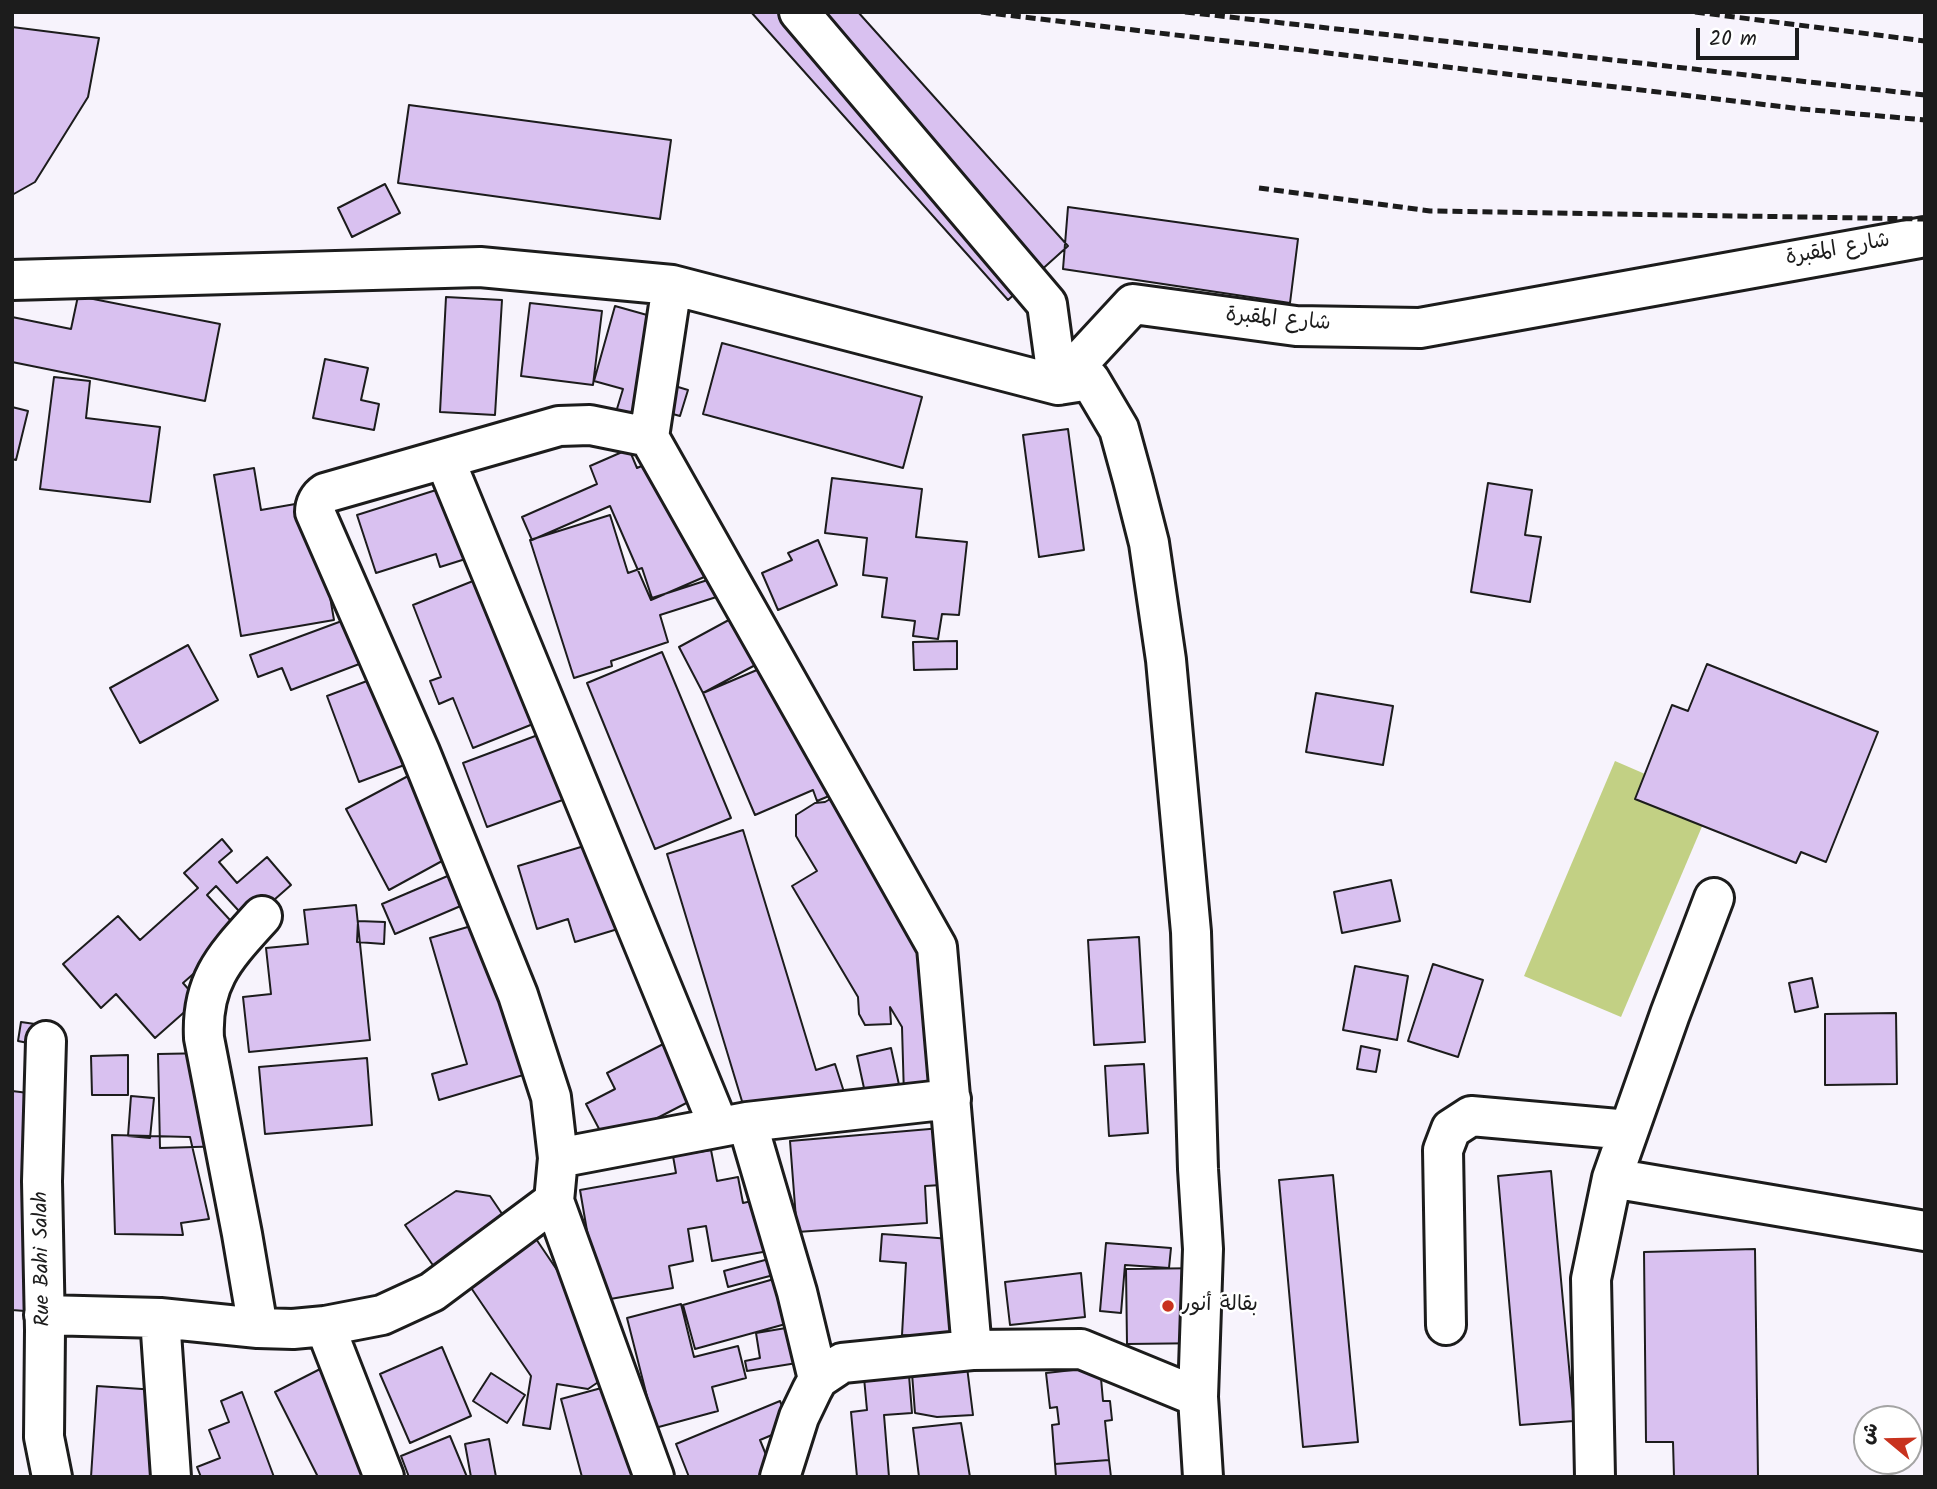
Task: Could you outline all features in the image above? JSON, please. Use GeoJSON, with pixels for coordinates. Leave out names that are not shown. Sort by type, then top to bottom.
{"type":"FeatureCollection","features":[{"type":"Feature","properties":{"kind":"street"},"geometry":{"type":"LineString","coordinates":[[799,12],[1047,303],[1058,385]]}},
{"type":"Feature","properties":{"kind":"street","name":"شارع المقبرة"},"geometry":{"type":"LineString","coordinates":[[1058,385],[1133,304],[1296,326],[1420,328],[1907,238],[1925,237]]}},
{"type":"Feature","properties":{"kind":"street"},"geometry":{"type":"LineString","coordinates":[[12,280],[480,267],[672,285],[1058,385],[1090,380],[1119,429],[1149,543],[1166,660],[1191,932],[1203,1249],[1198,1397],[1203,1477]]}},
{"type":"Feature","properties":{"kind":"street"},"geometry":{"type":"LineString","coordinates":[[672,285],[649,437],[937,947],[972,1350]]}},
{"type":"Feature","properties":{"kind":"street"},"geometry":{"type":"LineString","coordinates":[[649,437],[590,425],[559,426],[325,493],[318,501],[315,512],[420,752],[518,995],[551,1097],[558,1158],[554,1201],[654,1477]]}},
{"type":"Feature","properties":{"kind":"street"},"geometry":{"type":"LineString","coordinates":[[445,460],[733,1124],[796,1292],[818,1380]]}},
{"type":"Feature","properties":{"kind":"street"},"geometry":{"type":"LineString","coordinates":[[1595,1477],[1591,1279],[1612,1178],[1714,898]]}},
{"type":"Feature","properties":{"kind":"street"},"geometry":{"type":"LineString","coordinates":[[258,1328],[204,1038],[203,1019],[206,996],[223,959],[262,916]]}},
{"type":"Feature","properties":{"kind":"street","name":"Rue Bahi Salah"},"geometry":{"type":"LineString","coordinates":[[46,1041],[34,1320],[44,1437],[51,1477]]}},
{"type":"Feature","properties":{"kind":"street"},"geometry":{"type":"LineString","coordinates":[[558,1158],[733,1124],[951,1099]]}},
{"type":"Feature","properties":{"kind":"street"},"geometry":{"type":"LineString","coordinates":[[1446,1325],[1443,1150],[1451,1129],[1471,1116],[1629,1129]]}},
{"type":"Feature","properties":{"kind":"street"},"geometry":{"type":"LineString","coordinates":[[1612,1178],[1925,1231]]}},
{"type":"Feature","properties":{"kind":"street"},"geometry":{"type":"LineString","coordinates":[[34,1320],[160,1318],[293,1329],[382,1315],[432,1292],[554,1201]]}},
{"type":"Feature","properties":{"kind":"street"},"geometry":{"type":"LineString","coordinates":[[160,1318],[171,1477]]}},
{"type":"Feature","properties":{"kind":"street"},"geometry":{"type":"LineString","coordinates":[[325,1326],[384,1477]]}},
{"type":"Feature","properties":{"kind":"street"},"geometry":{"type":"LineString","coordinates":[[780,1477],[799,1417],[818,1380],[842,1363],[972,1350],[1081,1349],[1198,1397]]}},
{"type":"Feature","properties":{"kind":"green space"},"geometry":{"type":"Polygon","coordinates":[[[1615,761],[1712,803],[1621,1017],[1524,976],[1615,761]]]}},
{"type":"Feature","properties":{"kind":"building"},"geometry":{"type":"Polygon","coordinates":[[[751,12],[858,12],[1068,246],[1008,300],[751,12]]]}},
{"type":"Feature","properties":{"kind":"building"},"geometry":{"type":"Polygon","coordinates":[[[12,27],[99,38],[88,97],[35,182],[12,195],[12,27]]]}},
{"type":"Feature","properties":{"kind":"building"},"geometry":{"type":"Polygon","coordinates":[[[409,105],[671,140],[660,219],[398,183],[409,105]]]}},
{"type":"Feature","properties":{"kind":"building"},"geometry":{"type":"Polygon","coordinates":[[[385,184],[400,213],[352,237],[338,208],[385,184]]]}},
{"type":"Feature","properties":{"kind":"building"},"geometry":{"type":"Polygon","coordinates":[[[1068,207],[1298,239],[1290,303],[1063,269],[1068,207]]]}},
{"type":"Feature","properties":{"kind":"building"},"geometry":{"type":"Polygon","coordinates":[[[78,296],[220,324],[205,401],[12,362],[12,317],[71,329],[78,296]]]}},
{"type":"Feature","properties":{"kind":"building"},"geometry":{"type":"Polygon","coordinates":[[[446,297],[502,300],[495,415],[440,412],[446,297]]]}},
{"type":"Feature","properties":{"kind":"building"},"geometry":{"type":"Polygon","coordinates":[[[530,303],[602,311],[593,385],[521,376],[530,303]]]}},
{"type":"Feature","properties":{"kind":"building"},"geometry":{"type":"Polygon","coordinates":[[[615,306],[672,322],[655,380],[688,390],[680,416],[647,407],[641,430],[613,422],[623,389],[594,381],[615,306]]]}},
{"type":"Feature","properties":{"kind":"building"},"geometry":{"type":"Polygon","coordinates":[[[722,343],[922,397],[903,468],[703,414],[722,343]]]}},
{"type":"Feature","properties":{"kind":"building"},"geometry":{"type":"Polygon","coordinates":[[[325,359],[368,368],[361,400],[379,404],[374,430],[313,418],[325,359]]]}},
{"type":"Feature","properties":{"kind":"building"},"geometry":{"type":"Polygon","coordinates":[[[54,377],[90,381],[86,418],[160,427],[150,502],[40,489],[54,377]]]}},
{"type":"Feature","properties":{"kind":"building"},"geometry":{"type":"Polygon","coordinates":[[[12,407],[28,411],[16,460],[12,459],[12,407]]]}},
{"type":"Feature","properties":{"kind":"building"},"geometry":{"type":"Polygon","coordinates":[[[1068,429],[1084,550],[1039,557],[1023,435],[1068,429]]]}},
{"type":"Feature","properties":{"kind":"building"},"geometry":{"type":"Polygon","coordinates":[[[629,449],[637,468],[667,455],[725,568],[651,600],[610,506],[532,540],[522,517],[597,484],[590,466],[629,449]]]}},
{"type":"Feature","properties":{"kind":"building"},"geometry":{"type":"Polygon","coordinates":[[[254,468],[261,510],[301,503],[320,538],[334,620],[241,636],[214,475],[254,468]]]}},
{"type":"Feature","properties":{"kind":"building"},"geometry":{"type":"Polygon","coordinates":[[[832,478],[922,489],[916,537],[967,542],[959,615],[942,614],[938,639],[913,636],[915,621],[882,617],[887,578],[863,575],[867,538],[825,533],[832,478]]]}},
{"type":"Feature","properties":{"kind":"building"},"geometry":{"type":"Polygon","coordinates":[[[471,479],[494,550],[440,567],[436,554],[376,573],[357,515],[471,479]]]}},
{"type":"Feature","properties":{"kind":"building"},"geometry":{"type":"Polygon","coordinates":[[[1488,483],[1532,490],[1525,535],[1541,537],[1530,602],[1471,592],[1488,483]]]}},
{"type":"Feature","properties":{"kind":"building"},"geometry":{"type":"Polygon","coordinates":[[[610,515],[628,573],[642,568],[652,598],[723,575],[729,593],[660,615],[668,642],[611,661],[612,666],[574,678],[530,540],[610,515]]]}},
{"type":"Feature","properties":{"kind":"building"},"geometry":{"type":"Polygon","coordinates":[[[818,540],[837,585],[778,610],[762,573],[792,560],[788,553],[818,540]]]}},
{"type":"Feature","properties":{"kind":"building"},"geometry":{"type":"Polygon","coordinates":[[[488,575],[533,724],[473,748],[453,698],[439,704],[430,681],[441,677],[413,605],[488,575]]]}},
{"type":"Feature","properties":{"kind":"building"},"geometry":{"type":"Polygon","coordinates":[[[749,609],[774,655],[703,693],[679,647],[749,609]]]}},
{"type":"Feature","properties":{"kind":"building"},"geometry":{"type":"Polygon","coordinates":[[[358,615],[375,658],[291,690],[282,668],[258,677],[250,655],[358,615]]]}},
{"type":"Feature","properties":{"kind":"building"},"geometry":{"type":"Polygon","coordinates":[[[957,641],[957,669],[914,670],[913,642],[957,641]]]}},
{"type":"Feature","properties":{"kind":"building"},"geometry":{"type":"Polygon","coordinates":[[[188,645],[218,700],[140,743],[110,688],[188,645]]]}},
{"type":"Feature","properties":{"kind":"building"},"geometry":{"type":"Polygon","coordinates":[[[662,652],[731,818],[655,849],[587,683],[662,652]]]}},
{"type":"Feature","properties":{"kind":"building"},"geometry":{"type":"Polygon","coordinates":[[[785,658],[841,791],[817,801],[813,790],[755,815],[703,693],[785,658]]]}},
{"type":"Feature","properties":{"kind":"building"},"geometry":{"type":"Polygon","coordinates":[[[1707,664],[1878,732],[1826,862],[1801,852],[1796,863],[1635,799],[1672,705],[1688,711],[1707,664]]]}},
{"type":"Feature","properties":{"kind":"building"},"geometry":{"type":"Polygon","coordinates":[[[383,675],[415,761],[359,782],[327,696],[383,675]]]}},
{"type":"Feature","properties":{"kind":"building"},"geometry":{"type":"Polygon","coordinates":[[[1316,693],[1393,706],[1383,765],[1306,752],[1316,693]]]}},
{"type":"Feature","properties":{"kind":"building"},"geometry":{"type":"Polygon","coordinates":[[[562,726],[585,792],[487,827],[463,763],[562,726]]]}},
{"type":"Feature","properties":{"kind":"building"},"geometry":{"type":"Polygon","coordinates":[[[410,775],[453,855],[389,890],[346,809],[410,775]]]}},
{"type":"Feature","properties":{"kind":"building"},"geometry":{"type":"Polygon","coordinates":[[[844,791],[953,975],[934,1096],[904,1096],[902,1027],[890,1007],[891,1024],[865,1025],[859,1014],[858,997],[792,886],[817,871],[796,836],[796,815],[815,803],[825,802],[844,791]]]}},
{"type":"Feature","properties":{"kind":"building"},"geometry":{"type":"Polygon","coordinates":[[[743,830],[816,1070],[835,1064],[844,1092],[748,1121],[667,854],[743,830]]]}},
{"type":"Feature","properties":{"kind":"building"},"geometry":{"type":"Polygon","coordinates":[[[222,839],[232,851],[219,862],[237,883],[267,857],[291,885],[249,922],[216,886],[207,895],[241,932],[183,983],[198,1000],[155,1038],[116,994],[101,1008],[63,964],[118,916],[140,940],[198,888],[184,873],[222,839]]]}},
{"type":"Feature","properties":{"kind":"building"},"geometry":{"type":"Polygon","coordinates":[[[604,840],[631,925],[575,942],[568,919],[537,929],[518,866],[604,840]]]}},
{"type":"Feature","properties":{"kind":"building"},"geometry":{"type":"Polygon","coordinates":[[[464,869],[477,899],[395,934],[382,904],[464,869]]]}},
{"type":"Feature","properties":{"kind":"building"},"geometry":{"type":"Polygon","coordinates":[[[1391,880],[1400,921],[1342,933],[1334,892],[1391,880]]]}},
{"type":"Feature","properties":{"kind":"building"},"geometry":{"type":"Polygon","coordinates":[[[356,905],[370,1040],[249,1052],[243,997],[271,994],[266,948],[308,944],[304,910],[356,905]]]}},
{"type":"Feature","properties":{"kind":"building"},"geometry":{"type":"Polygon","coordinates":[[[495,919],[540,1070],[439,1100],[432,1074],[467,1064],[430,938],[495,919]]]}},
{"type":"Feature","properties":{"kind":"building"},"geometry":{"type":"Polygon","coordinates":[[[358,921],[385,922],[384,944],[357,942],[358,921]]]}},
{"type":"Feature","properties":{"kind":"building"},"geometry":{"type":"Polygon","coordinates":[[[1139,937],[1145,1042],[1094,1045],[1088,940],[1139,937]]]}},
{"type":"Feature","properties":{"kind":"building"},"geometry":{"type":"Polygon","coordinates":[[[1433,964],[1483,980],[1458,1057],[1408,1041],[1433,964]]]}},
{"type":"Feature","properties":{"kind":"building"},"geometry":{"type":"Polygon","coordinates":[[[1355,966],[1408,976],[1397,1040],[1343,1030],[1355,966]]]}},
{"type":"Feature","properties":{"kind":"building"},"geometry":{"type":"Polygon","coordinates":[[[1812,978],[1818,1007],[1795,1012],[1789,983],[1812,978]]]}},
{"type":"Feature","properties":{"kind":"building"},"geometry":{"type":"Polygon","coordinates":[[[1896,1013],[1897,1084],[1825,1085],[1825,1014],[1896,1013]]]}},
{"type":"Feature","properties":{"kind":"building"},"geometry":{"type":"Polygon","coordinates":[[[21,1022],[42,1025],[38,1045],[18,1041],[21,1022]]]}},
{"type":"Feature","properties":{"kind":"building"},"geometry":{"type":"Polygon","coordinates":[[[669,1041],[698,1097],[607,1144],[586,1104],[615,1089],[607,1073],[669,1041]]]}},
{"type":"Feature","properties":{"kind":"building"},"geometry":{"type":"Polygon","coordinates":[[[1361,1046],[1380,1050],[1376,1072],[1357,1069],[1361,1046]]]}},
{"type":"Feature","properties":{"kind":"building"},"geometry":{"type":"Polygon","coordinates":[[[891,1048],[903,1103],[869,1111],[857,1056],[891,1048]]]}},
{"type":"Feature","properties":{"kind":"building"},"geometry":{"type":"Polygon","coordinates":[[[211,1053],[229,1146],[160,1148],[158,1054],[211,1053]]]}},
{"type":"Feature","properties":{"kind":"building"},"geometry":{"type":"Polygon","coordinates":[[[128,1055],[128,1095],[92,1095],[91,1056],[128,1055]]]}},
{"type":"Feature","properties":{"kind":"building"},"geometry":{"type":"Polygon","coordinates":[[[367,1058],[372,1125],[265,1134],[259,1067],[367,1058]]]}},
{"type":"Feature","properties":{"kind":"building"},"geometry":{"type":"Polygon","coordinates":[[[1144,1064],[1148,1133],[1109,1136],[1105,1066],[1144,1064]]]}},
{"type":"Feature","properties":{"kind":"building"},"geometry":{"type":"Polygon","coordinates":[[[12,1091],[61,1097],[33,1242],[25,1311],[12,1310],[12,1091]]]}},
{"type":"Feature","properties":{"kind":"building"},"geometry":{"type":"Polygon","coordinates":[[[131,1096],[154,1098],[150,1138],[128,1136],[131,1096]]]}},
{"type":"Feature","properties":{"kind":"building"},"geometry":{"type":"Polygon","coordinates":[[[953,1127],[957,1184],[925,1186],[927,1223],[797,1232],[790,1141],[953,1127]]]}},
{"type":"Feature","properties":{"kind":"building"},"geometry":{"type":"Polygon","coordinates":[[[112,1135],[190,1137],[209,1219],[181,1223],[183,1235],[115,1234],[112,1135]]]}},
{"type":"Feature","properties":{"kind":"building"},"geometry":{"type":"Polygon","coordinates":[[[711,1150],[717,1181],[738,1177],[743,1203],[765,1198],[774,1250],[712,1261],[706,1226],[688,1229],[693,1261],[669,1266],[673,1288],[599,1301],[580,1190],[676,1173],[673,1156],[711,1150]]]}},
{"type":"Feature","properties":{"kind":"building"},"geometry":{"type":"Polygon","coordinates":[[[1551,1171],[1574,1421],[1520,1425],[1498,1176],[1551,1171]]]}},
{"type":"Feature","properties":{"kind":"building"},"geometry":{"type":"Polygon","coordinates":[[[1333,1175],[1358,1442],[1303,1447],[1279,1180],[1333,1175]]]}},
{"type":"Feature","properties":{"kind":"building"},"geometry":{"type":"Polygon","coordinates":[[[456,1191],[490,1196],[513,1230],[532,1233],[622,1366],[588,1389],[557,1384],[550,1429],[523,1425],[531,1376],[463,1276],[446,1284],[405,1225],[456,1191]]]}},
{"type":"Feature","properties":{"kind":"building"},"geometry":{"type":"Polygon","coordinates":[[[882,1234],[979,1241],[972,1340],[902,1335],[906,1263],[880,1261],[882,1234]]]}},
{"type":"Feature","properties":{"kind":"building"},"geometry":{"type":"Polygon","coordinates":[[[1106,1243],[1171,1248],[1169,1268],[1125,1265],[1121,1313],[1100,1311],[1106,1243]]]}},
{"type":"Feature","properties":{"kind":"building"},"geometry":{"type":"Polygon","coordinates":[[[1755,1249],[1758,1477],[1674,1477],[1673,1442],[1646,1442],[1644,1252],[1755,1249]]]}},
{"type":"Feature","properties":{"kind":"building"},"geometry":{"type":"Polygon","coordinates":[[[780,1256],[785,1272],[728,1287],[724,1271],[780,1256]]]}},
{"type":"Feature","properties":{"kind":"building","name":"بقالة أنور"},"geometry":{"type":"Polygon","coordinates":[[[1209,1268],[1211,1343],[1127,1344],[1126,1269],[1209,1268]]]}},
{"type":"Feature","properties":{"kind":"building"},"geometry":{"type":"Polygon","coordinates":[[[1081,1273],[1085,1317],[1010,1325],[1005,1282],[1081,1273]]]}},
{"type":"Feature","properties":{"kind":"building"},"geometry":{"type":"Polygon","coordinates":[[[788,1275],[800,1320],[695,1349],[683,1305],[788,1275]]]}},
{"type":"Feature","properties":{"kind":"building"},"geometry":{"type":"Polygon","coordinates":[[[681,1304],[694,1357],[738,1346],[746,1378],[712,1387],[718,1411],[655,1428],[627,1318],[681,1304]]]}},
{"type":"Feature","properties":{"kind":"building"},"geometry":{"type":"Polygon","coordinates":[[[792,1327],[797,1363],[747,1371],[745,1361],[760,1358],[756,1333],[792,1327]]]}},
{"type":"Feature","properties":{"kind":"building"},"geometry":{"type":"Polygon","coordinates":[[[442,1347],[471,1416],[410,1443],[380,1374],[442,1347]]]}},
{"type":"Feature","properties":{"kind":"building"},"geometry":{"type":"Polygon","coordinates":[[[966,1359],[973,1415],[937,1417],[915,1413],[911,1360],[966,1359]]]}},
{"type":"Feature","properties":{"kind":"building"},"geometry":{"type":"Polygon","coordinates":[[[908,1363],[912,1413],[884,1415],[889,1477],[857,1477],[851,1412],[867,1410],[863,1367],[908,1363]]]}},
{"type":"Feature","properties":{"kind":"building"},"geometry":{"type":"Polygon","coordinates":[[[328,1365],[384,1477],[318,1477],[275,1392],[328,1365]]]}},
{"type":"Feature","properties":{"kind":"building"},"geometry":{"type":"Polygon","coordinates":[[[1100,1367],[1103,1401],[1110,1401],[1112,1420],[1105,1421],[1109,1460],[1055,1464],[1052,1425],[1059,1424],[1057,1407],[1050,1408],[1046,1373],[1100,1367]]]}},
{"type":"Feature","properties":{"kind":"building"},"geometry":{"type":"Polygon","coordinates":[[[491,1373],[525,1395],[507,1423],[473,1401],[491,1373]]]}},
{"type":"Feature","properties":{"kind":"building"},"geometry":{"type":"Polygon","coordinates":[[[616,1384],[641,1477],[582,1477],[561,1399],[616,1384]]]}},
{"type":"Feature","properties":{"kind":"building"},"geometry":{"type":"Polygon","coordinates":[[[97,1386],[172,1391],[166,1477],[91,1477],[97,1386]]]}},
{"type":"Feature","properties":{"kind":"building"},"geometry":{"type":"Polygon","coordinates":[[[242,1392],[274,1477],[201,1477],[197,1467],[220,1458],[209,1430],[229,1422],[221,1401],[242,1392]]]}},
{"type":"Feature","properties":{"kind":"building"},"geometry":{"type":"Polygon","coordinates":[[[780,1401],[791,1427],[760,1440],[775,1477],[689,1477],[676,1444],[780,1401]]]}},
{"type":"Feature","properties":{"kind":"building"},"geometry":{"type":"Polygon","coordinates":[[[961,1423],[970,1477],[919,1477],[913,1428],[961,1423]]]}},
{"type":"Feature","properties":{"kind":"building"},"geometry":{"type":"Polygon","coordinates":[[[450,1436],[467,1477],[409,1477],[401,1456],[450,1436]]]}},
{"type":"Feature","properties":{"kind":"building"},"geometry":{"type":"Polygon","coordinates":[[[489,1439],[496,1477],[471,1477],[465,1444],[489,1439]]]}},
{"type":"Feature","properties":{"kind":"building"},"geometry":{"type":"Polygon","coordinates":[[[1109,1460],[1111,1477],[1056,1477],[1055,1464],[1109,1460]]]}},
{"type":"Feature","properties":{"kind":"railway"},"geometry":{"type":"LineString","coordinates":[[981,12],[1802,109],[1925,120]]}},
{"type":"Feature","properties":{"kind":"railway"},"geometry":{"type":"LineString","coordinates":[[1185,12],[1925,95]]}},
{"type":"Feature","properties":{"kind":"railway"},"geometry":{"type":"LineString","coordinates":[[1695,12],[1925,41]]}},
{"type":"Feature","properties":{"kind":"railway"},"geometry":{"type":"LineString","coordinates":[[1259,188],[1430,211],[1925,219]]}},
{"type":"Feature","properties":{"kind":"place","name":"بقالة أنور"},"geometry":{"type":"Point","coordinates":[1168,1306]}}]}
